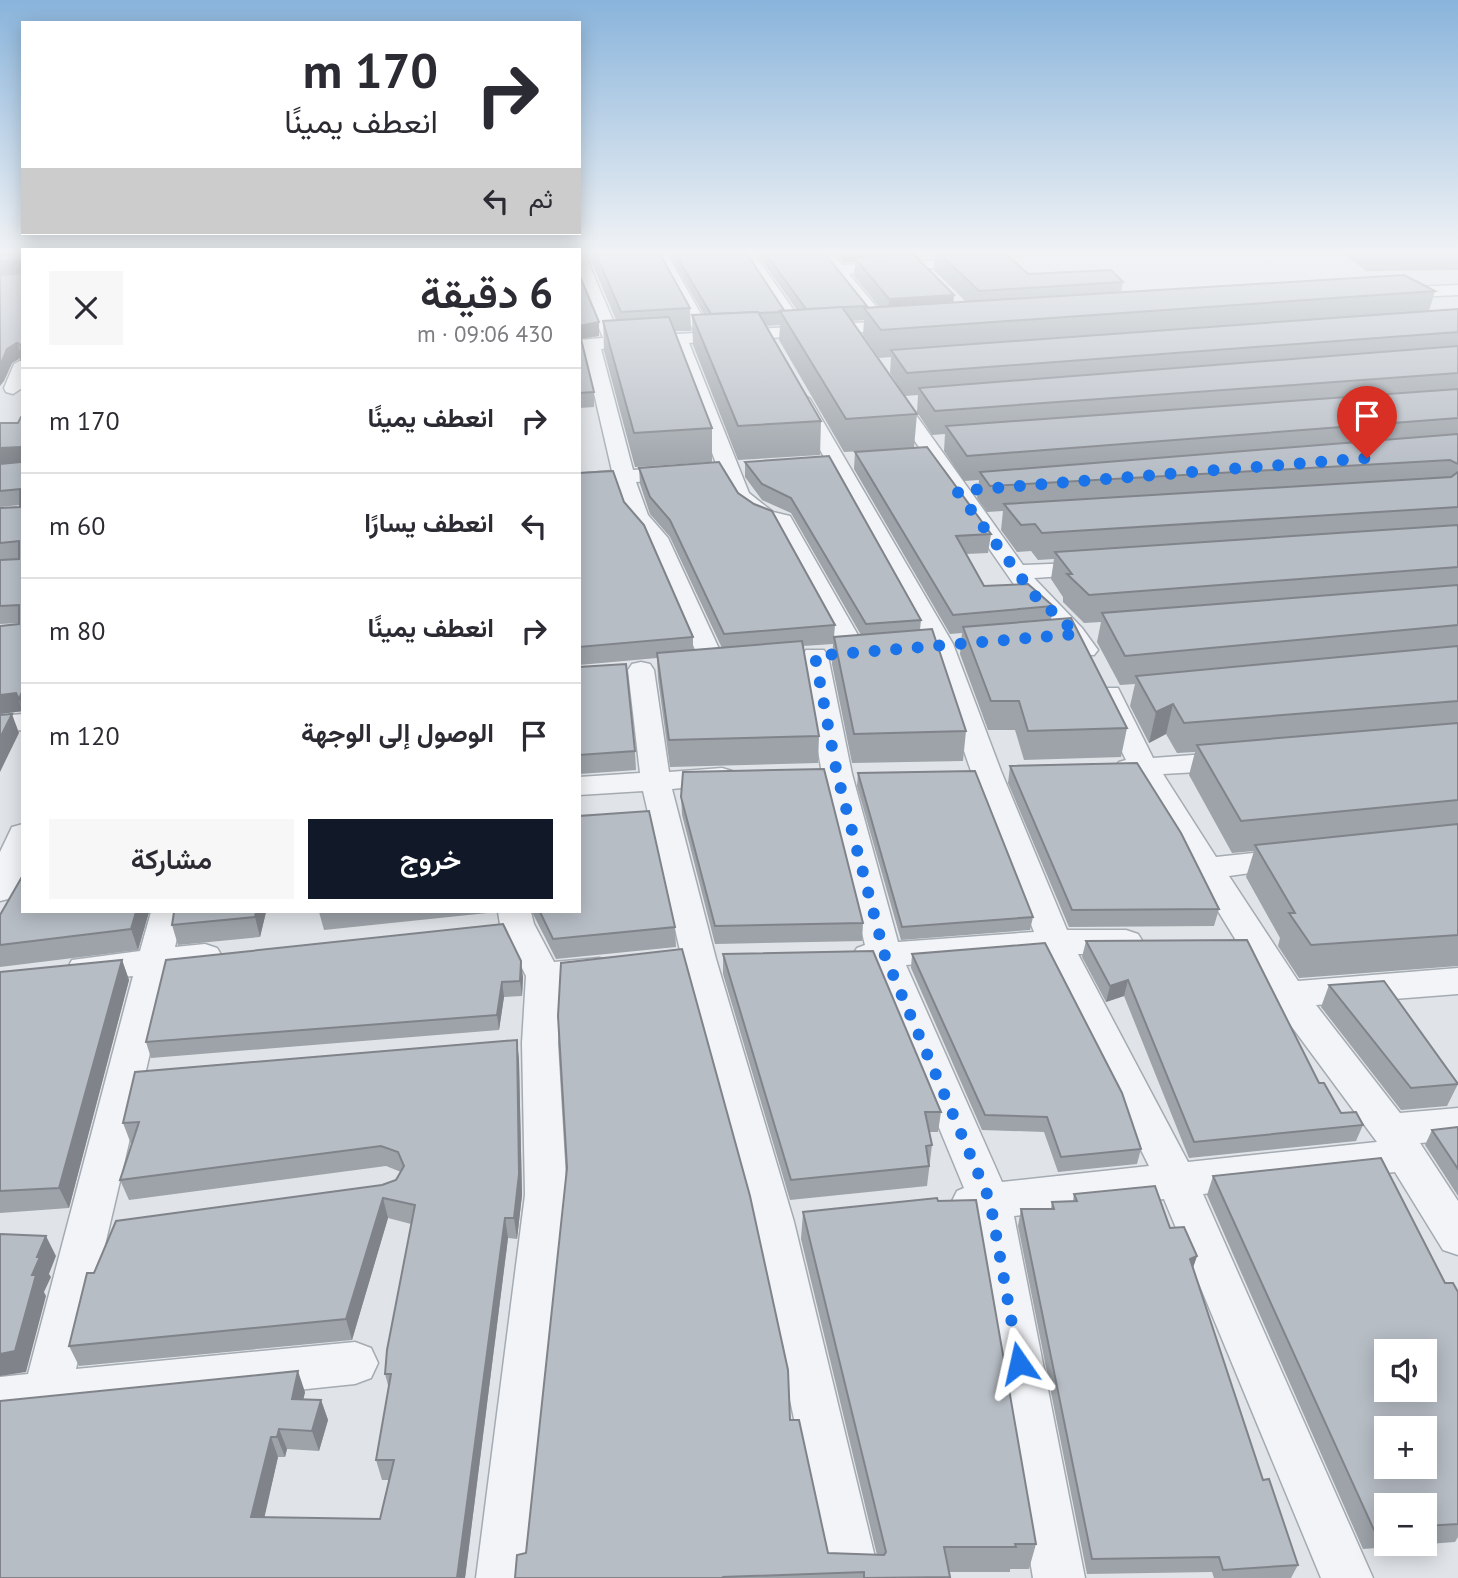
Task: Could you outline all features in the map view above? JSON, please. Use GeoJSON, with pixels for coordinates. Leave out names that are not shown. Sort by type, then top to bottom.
{"type":"FeatureCollection","features":[{"type":"Feature","properties":{"kind":"street"},"geometry":{"type":"LineString","coordinates":[[608,328],[613,342]]}},
{"type":"Feature","properties":{"kind":"street"},"geometry":{"type":"LineString","coordinates":[[700,328],[705,336]]}},
{"type":"Feature","properties":{"kind":"street"},"geometry":{"type":"LineString","coordinates":[[798,328],[800,331]]}},
{"type":"Feature","properties":{"kind":"street"},"geometry":{"type":"LineString","coordinates":[[847,328],[873,367],[913,404],[929,450],[971,490],[994,521],[1017,572],[1034,595],[1091,633],[1124,696],[1143,768],[1288,995],[1398,1142],[1458,1237]]}},
{"type":"Feature","properties":{"kind":"street"},"geometry":{"type":"LineString","coordinates":[[853,328],[585,344],[638,517],[657,538],[665,668],[655,779],[699,960],[773,1222],[854,1578]]}},
{"type":"Feature","properties":{"kind":"street"},"geometry":{"type":"LineString","coordinates":[[764,333],[777,357]]}},
{"type":"Feature","properties":{"kind":"street"},"geometry":{"type":"LineString","coordinates":[[678,338],[739,496],[765,517],[782,521],[866,650],[802,657],[885,956],[990,1201],[1059,1578]]}},
{"type":"Feature","properties":{"kind":"street"},"geometry":{"type":"LineString","coordinates":[[12,388],[21,368]]}},
{"type":"Feature","properties":{"kind":"street"},"geometry":{"type":"LineString","coordinates":[[790,380],[941,644],[985,771],[1055,942],[1176,1179],[1347,1578]]}},
{"type":"Feature","properties":{"kind":"street"},"geometry":{"type":"LineString","coordinates":[[809,463],[863,460]]}},
{"type":"Feature","properties":{"kind":"street"},"geometry":{"type":"LineString","coordinates":[[581,480],[757,467]]}},
{"type":"Feature","properties":{"kind":"street"},"geometry":{"type":"LineString","coordinates":[[1017,572],[1114,565]]}},
{"type":"Feature","properties":{"kind":"street"},"geometry":{"type":"LineString","coordinates":[[1036,637],[1091,633]]}},
{"type":"Feature","properties":{"kind":"street"},"geometry":{"type":"LineString","coordinates":[[665,668],[738,662]]}},
{"type":"Feature","properties":{"kind":"street"},"geometry":{"type":"LineString","coordinates":[[0,724],[21,722]]}},
{"type":"Feature","properties":{"kind":"street"},"geometry":{"type":"LineString","coordinates":[[1104,769],[1267,758]]}},
{"type":"Feature","properties":{"kind":"street"},"geometry":{"type":"LineString","coordinates":[[581,786],[655,779],[753,777]]}},
{"type":"Feature","properties":{"kind":"street"},"geometry":{"type":"LineString","coordinates":[[0,890],[21,839]]}},
{"type":"Feature","properties":{"kind":"street"},"geometry":{"type":"LineString","coordinates":[[1208,868],[1319,856]]}},
{"type":"Feature","properties":{"kind":"street"},"geometry":{"type":"LineString","coordinates":[[46,1395],[167,913]]}},
{"type":"Feature","properties":{"kind":"street"},"geometry":{"type":"LineString","coordinates":[[502,1578],[546,1195],[526,1044],[544,976],[507,921]]}},
{"type":"Feature","properties":{"kind":"street"},"geometry":{"type":"LineString","coordinates":[[1215,942],[1255,941]]}},
{"type":"Feature","properties":{"kind":"street"},"geometry":{"type":"LineString","coordinates":[[832,957],[885,956],[1055,942],[1162,942]]}},
{"type":"Feature","properties":{"kind":"street"},"geometry":{"type":"LineString","coordinates":[[51,973],[235,953]]}},
{"type":"Feature","properties":{"kind":"street"},"geometry":{"type":"LineString","coordinates":[[544,976],[634,966]]}},
{"type":"Feature","properties":{"kind":"street"},"geometry":{"type":"LineString","coordinates":[[1288,995],[1458,981]]}},
{"type":"Feature","properties":{"kind":"street"},"geometry":{"type":"LineString","coordinates":[[125,1077],[167,1074]]}},
{"type":"Feature","properties":{"kind":"street"},"geometry":{"type":"LineString","coordinates":[[936,1206],[1176,1179],[1398,1142],[1458,1124]]}},
{"type":"Feature","properties":{"kind":"street"},"geometry":{"type":"LineString","coordinates":[[773,1222],[813,1218]]}},
{"type":"Feature","properties":{"kind":"street"},"geometry":{"type":"LineString","coordinates":[[87,1227],[128,1222]]}},
{"type":"Feature","properties":{"kind":"street"},"geometry":{"type":"LineString","coordinates":[[0,1399],[355,1363]]}},
{"type":"Feature","properties":{"kind":"building"},"geometry":{"type":"Polygon","coordinates":[[[0,328],[21,328],[21,345],[17,343],[7,349],[0,366],[0,328]]]}},
{"type":"Feature","properties":{"kind":"building"},"geometry":{"type":"Polygon","coordinates":[[[605,328],[673,328],[712,428],[634,433],[605,328]]]}},
{"type":"Feature","properties":{"kind":"building"},"geometry":{"type":"Polygon","coordinates":[[[697,328],[767,328],[821,421],[738,426],[697,328]]]}},
{"type":"Feature","properties":{"kind":"building"},"geometry":{"type":"Polygon","coordinates":[[[790,328],[856,328],[917,414],[846,419],[790,328]]]}},
{"type":"Feature","properties":{"kind":"building"},"geometry":{"type":"Polygon","coordinates":[[[879,328],[915,328],[881,330],[879,328]]]}},
{"type":"Feature","properties":{"kind":"building"},"geometry":{"type":"Polygon","coordinates":[[[1200,328],[1458,328],[1458,332],[907,373],[891,350],[1200,328]]]}},
{"type":"Feature","properties":{"kind":"building"},"geometry":{"type":"Polygon","coordinates":[[[581,339],[594,392],[581,393],[581,339]]]}},
{"type":"Feature","properties":{"kind":"building"},"geometry":{"type":"Polygon","coordinates":[[[1458,346],[1458,373],[935,411],[919,388],[1458,346]]]}},
{"type":"Feature","properties":{"kind":"building"},"geometry":{"type":"Polygon","coordinates":[[[1458,389],[1458,418],[967,456],[946,426],[1458,389]]]}},
{"type":"Feature","properties":{"kind":"building"},"geometry":{"type":"Polygon","coordinates":[[[21,417],[19,699],[16,693],[0,695],[0,626],[19,624],[19,605],[0,606],[0,560],[19,559],[19,541],[0,543],[0,508],[20,507],[20,489],[0,491],[0,464],[20,462],[20,447],[0,448],[0,423],[18,423],[21,417]]]}},
{"type":"Feature","properties":{"kind":"building"},"geometry":{"type":"Polygon","coordinates":[[[1458,434],[1458,464],[1450,460],[990,486],[980,472],[1458,434]]]}},
{"type":"Feature","properties":{"kind":"building"},"geometry":{"type":"Polygon","coordinates":[[[927,447],[991,534],[956,536],[984,586],[1028,584],[1053,606],[953,615],[855,452],[927,447]]]}},
{"type":"Feature","properties":{"kind":"building"},"geometry":{"type":"Polygon","coordinates":[[[829,456],[921,620],[866,624],[791,498],[762,484],[745,462],[829,456]]]}},
{"type":"Feature","properties":{"kind":"building"},"geometry":{"type":"Polygon","coordinates":[[[719,462],[738,493],[754,504],[772,511],[835,625],[724,634],[670,520],[650,497],[639,468],[719,462]]]}},
{"type":"Feature","properties":{"kind":"building"},"geometry":{"type":"Polygon","coordinates":[[[613,471],[624,502],[644,525],[693,637],[581,647],[581,473],[613,471]]]}},
{"type":"Feature","properties":{"kind":"building"},"geometry":{"type":"Polygon","coordinates":[[[1458,472],[1458,507],[1042,533],[1035,524],[1021,525],[1004,504],[1451,477],[1458,472]]]}},
{"type":"Feature","properties":{"kind":"building"},"geometry":{"type":"Polygon","coordinates":[[[1458,525],[1458,567],[1089,595],[1067,574],[1072,574],[1055,552],[1458,525]]]}},
{"type":"Feature","properties":{"kind":"building"},"geometry":{"type":"Polygon","coordinates":[[[1458,585],[1458,625],[1125,656],[1102,613],[1458,585]]]}},
{"type":"Feature","properties":{"kind":"building"},"geometry":{"type":"Polygon","coordinates":[[[1071,618],[1127,728],[1028,731],[1019,701],[991,701],[963,627],[1071,618]]]}},
{"type":"Feature","properties":{"kind":"building"},"geometry":{"type":"Polygon","coordinates":[[[932,629],[966,731],[854,734],[834,637],[932,629]]]}},
{"type":"Feature","properties":{"kind":"building"},"geometry":{"type":"Polygon","coordinates":[[[802,641],[819,736],[669,740],[657,653],[802,641]]]}},
{"type":"Feature","properties":{"kind":"building"},"geometry":{"type":"Polygon","coordinates":[[[1458,646],[1458,701],[1184,723],[1173,704],[1156,712],[1136,676],[1458,646]]]}},
{"type":"Feature","properties":{"kind":"building"},"geometry":{"type":"Polygon","coordinates":[[[626,664],[635,751],[581,755],[581,667],[626,664]]]}},
{"type":"Feature","properties":{"kind":"building"},"geometry":{"type":"Polygon","coordinates":[[[12,714],[0,738],[0,715],[12,714]]]}},
{"type":"Feature","properties":{"kind":"building"},"geometry":{"type":"Polygon","coordinates":[[[1458,723],[1458,800],[1241,821],[1197,745],[1458,723]]]}},
{"type":"Feature","properties":{"kind":"building"},"geometry":{"type":"Polygon","coordinates":[[[1137,763],[1181,833],[1219,909],[1072,910],[1010,766],[1137,763]]]}},
{"type":"Feature","properties":{"kind":"building"},"geometry":{"type":"Polygon","coordinates":[[[824,769],[863,923],[715,926],[681,797],[683,772],[824,769]]]}},
{"type":"Feature","properties":{"kind":"building"},"geometry":{"type":"Polygon","coordinates":[[[975,771],[1033,917],[902,927],[858,773],[975,771]]]}},
{"type":"Feature","properties":{"kind":"building"},"geometry":{"type":"Polygon","coordinates":[[[649,811],[675,927],[553,939],[540,913],[581,913],[581,816],[649,811]]]}},
{"type":"Feature","properties":{"kind":"building"},"geometry":{"type":"Polygon","coordinates":[[[1458,824],[1458,935],[1311,945],[1289,913],[1295,913],[1255,845],[1458,824]]]}},
{"type":"Feature","properties":{"kind":"building"},"geometry":{"type":"Polygon","coordinates":[[[21,878],[21,913],[136,913],[131,929],[0,945],[0,915],[21,878]]]}},
{"type":"Feature","properties":{"kind":"building"},"geometry":{"type":"Polygon","coordinates":[[[174,913],[256,913],[255,917],[172,925],[174,913]]]}},
{"type":"Feature","properties":{"kind":"building"},"geometry":{"type":"Polygon","coordinates":[[[503,924],[521,961],[520,981],[502,982],[497,1015],[146,1042],[166,960],[503,924]]]}},
{"type":"Feature","properties":{"kind":"building"},"geometry":{"type":"Polygon","coordinates":[[[1247,940],[1319,1083],[1324,1083],[1341,1113],[1356,1112],[1363,1125],[1194,1142],[1128,980],[1110,986],[1086,941],[1247,940]]]}},
{"type":"Feature","properties":{"kind":"building"},"geometry":{"type":"Polygon","coordinates":[[[1045,943],[1122,1093],[1141,1149],[1061,1157],[1047,1117],[985,1115],[912,954],[1045,943]]]}},
{"type":"Feature","properties":{"kind":"building"},"geometry":{"type":"Polygon","coordinates":[[[682,949],[750,1196],[788,1370],[790,1420],[799,1420],[828,1553],[884,1555],[886,1552],[803,1212],[937,1198],[938,1201],[976,1200],[1036,1544],[1015,1544],[1016,1547],[944,1547],[950,1577],[864,1578],[864,1572],[725,1578],[515,1578],[517,1555],[526,1553],[567,1168],[558,1016],[561,963],[682,949]]]}},
{"type":"Feature","properties":{"kind":"building"},"geometry":{"type":"Polygon","coordinates":[[[873,951],[941,1112],[925,1112],[932,1145],[926,1146],[929,1166],[791,1180],[723,954],[873,951]]]}},
{"type":"Feature","properties":{"kind":"building"},"geometry":{"type":"Polygon","coordinates":[[[122,960],[59,1188],[0,1191],[0,972],[122,960]]]}},
{"type":"Feature","properties":{"kind":"building"},"geometry":{"type":"Polygon","coordinates":[[[1384,981],[1458,1084],[1411,1088],[1329,985],[1384,981]]]}},
{"type":"Feature","properties":{"kind":"building"},"geometry":{"type":"Polygon","coordinates":[[[517,1040],[519,1174],[514,1218],[505,1218],[457,1578],[0,1578],[0,1401],[298,1371],[292,1399],[321,1400],[312,1431],[279,1429],[277,1437],[271,1437],[251,1517],[380,1519],[394,1460],[376,1460],[391,1374],[385,1374],[387,1350],[415,1205],[383,1198],[346,1319],[69,1346],[87,1273],[94,1273],[116,1221],[382,1185],[396,1180],[404,1166],[398,1152],[381,1146],[120,1180],[139,1122],[123,1123],[135,1072],[517,1040]]]}},
{"type":"Feature","properties":{"kind":"building"},"geometry":{"type":"Polygon","coordinates":[[[1458,1127],[1458,1169],[1432,1130],[1458,1127]]]}},
{"type":"Feature","properties":{"kind":"building"},"geometry":{"type":"Polygon","coordinates":[[[1381,1158],[1445,1283],[1453,1283],[1458,1292],[1458,1524],[1437,1525],[1437,1493],[1374,1493],[1374,1530],[1213,1176],[1381,1158]]]}},
{"type":"Feature","properties":{"kind":"building"},"geometry":{"type":"Polygon","coordinates":[[[1155,1186],[1170,1228],[1184,1227],[1197,1256],[1190,1259],[1263,1480],[1269,1479],[1298,1565],[1223,1570],[1219,1557],[1092,1559],[1021,1209],[1054,1209],[1052,1202],[1077,1201],[1074,1194],[1155,1186]]]}},
{"type":"Feature","properties":{"kind":"building"},"geometry":{"type":"Polygon","coordinates":[[[0,1234],[46,1236],[32,1275],[36,1275],[15,1351],[0,1354],[0,1234]]]}},
{"type":"Feature","properties":{"kind":"route"},"geometry":{"type":"LineString","coordinates":[[1019,1363],[990,1201],[885,956],[837,774],[815,656],[1077,634],[1034,595],[957,491],[1367,458]]}}]}
